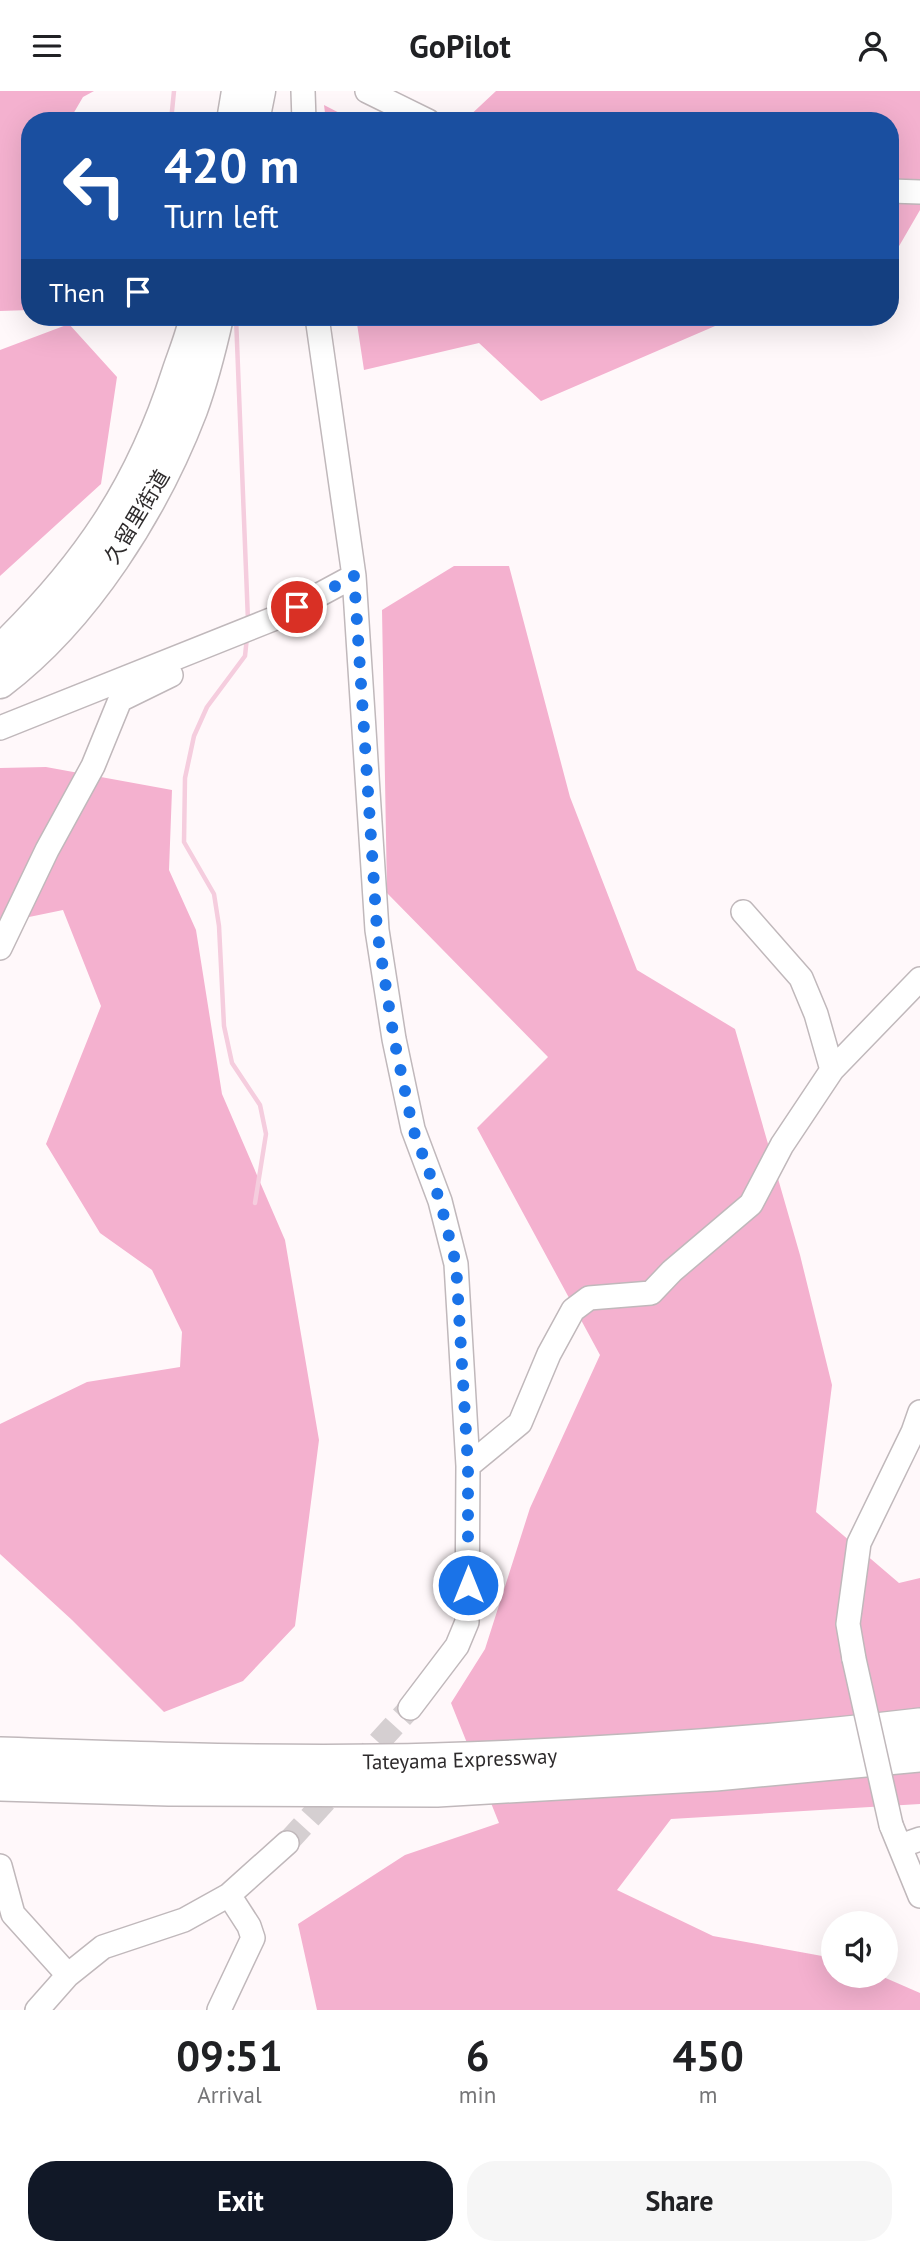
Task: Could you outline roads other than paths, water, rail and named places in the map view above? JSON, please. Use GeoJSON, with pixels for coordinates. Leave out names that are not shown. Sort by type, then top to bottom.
{"type":"FeatureCollection","features":[{"type":"Feature","properties":{"kind":"highway","name":"Tateyama Expressway"},"geometry":{"type":"LineString","coordinates":[[0,1755],[167,1761],[434,1761],[713,1746],[920,1726]]}},
{"type":"Feature","properties":{"kind":"highway","name":"Tateyama Expressway"},"geometry":{"type":"LineString","coordinates":[[0,1783],[182,1788],[437,1789],[715,1773],[920,1754]]}},
{"type":"Feature","properties":{"kind":"main road"},"geometry":{"type":"LineString","coordinates":[[234,112],[237,91]]}},
{"type":"Feature","properties":{"kind":"main road"},"geometry":{"type":"LineString","coordinates":[[256,112],[260,91]]}},
{"type":"Feature","properties":{"kind":"main road","name":"久留里街道"},"geometry":{"type":"LineString","coordinates":[[0,650],[41,611],[116,513],[151,443],[170,397],[192,326]]}},
{"type":"Feature","properties":{"kind":"main road","name":"久留里街道"},"geometry":{"type":"LineString","coordinates":[[0,683],[20,668],[61,626],[98,581],[136,524],[168,464],[192,409],[215,326]]}},
{"type":"Feature","properties":{"kind":"street"},"geometry":{"type":"LineString","coordinates":[[303,91],[304,112]]}},
{"type":"Feature","properties":{"kind":"street"},"geometry":{"type":"LineString","coordinates":[[367,91],[410,112]]}},
{"type":"Feature","properties":{"kind":"street"},"geometry":{"type":"LineString","coordinates":[[899,191],[920,191]]}},
{"type":"Feature","properties":{"kind":"street"},"geometry":{"type":"LineString","coordinates":[[318,326],[354,576],[377,930],[394,1039],[413,1129],[440,1201],[456,1264],[468,1466],[467,1622],[457,1646],[410,1708]]}},
{"type":"Feature","properties":{"kind":"street"},"geometry":{"type":"LineString","coordinates":[[0,728],[278,617],[354,576]]}},
{"type":"Feature","properties":{"kind":"street"},"geometry":{"type":"LineString","coordinates":[[0,948],[47,850],[93,766],[120,700],[174,674],[174,659]]}},
{"type":"Feature","properties":{"kind":"street"},"geometry":{"type":"LineString","coordinates":[[743,912],[801,978],[816,1014],[832,1070]]}},
{"type":"Feature","properties":{"kind":"street"},"geometry":{"type":"LineString","coordinates":[[468,1466],[520,1423],[549,1353],[573,1310],[589,1298],[651,1293],[672,1271],[751,1205],[782,1145],[832,1070],[920,979]]}},
{"type":"Feature","properties":{"kind":"street"},"geometry":{"type":"LineString","coordinates":[[920,1412],[859,1543],[848,1624],[854,1659],[920,1896]]}},
{"type":"Feature","properties":{"kind":"street"},"geometry":{"type":"LineString","coordinates":[[37,2010],[68,1975],[103,1947],[184,1920],[229,1895],[287,1843]]}},
{"type":"Feature","properties":{"kind":"street"},"geometry":{"type":"LineString","coordinates":[[0,1865],[7,1885],[6,1920],[68,1975]]}},
{"type":"Feature","properties":{"kind":"street"},"geometry":{"type":"LineString","coordinates":[[219,2010],[253,1938],[249,1926],[229,1895]]}},
{"type":"Feature","properties":{"kind":"waterway"},"geometry":{"type":"LineString","coordinates":[[172,112],[174,91]]}},
{"type":"Feature","properties":{"kind":"waterway"},"geometry":{"type":"LineString","coordinates":[[236,326],[248,621]]}},
{"type":"Feature","properties":{"kind":"waterway"},"geometry":{"type":"LineString","coordinates":[[247,637],[245,656],[207,707],[194,736],[185,778],[184,842],[214,894],[219,926],[224,1026],[232,1063],[260,1105],[266,1134],[255,1203]]}},
{"type":"Feature","properties":{"kind":"tunnel"},"geometry":{"type":"LineString","coordinates":[[287,1843],[410,1708]]}}]}
